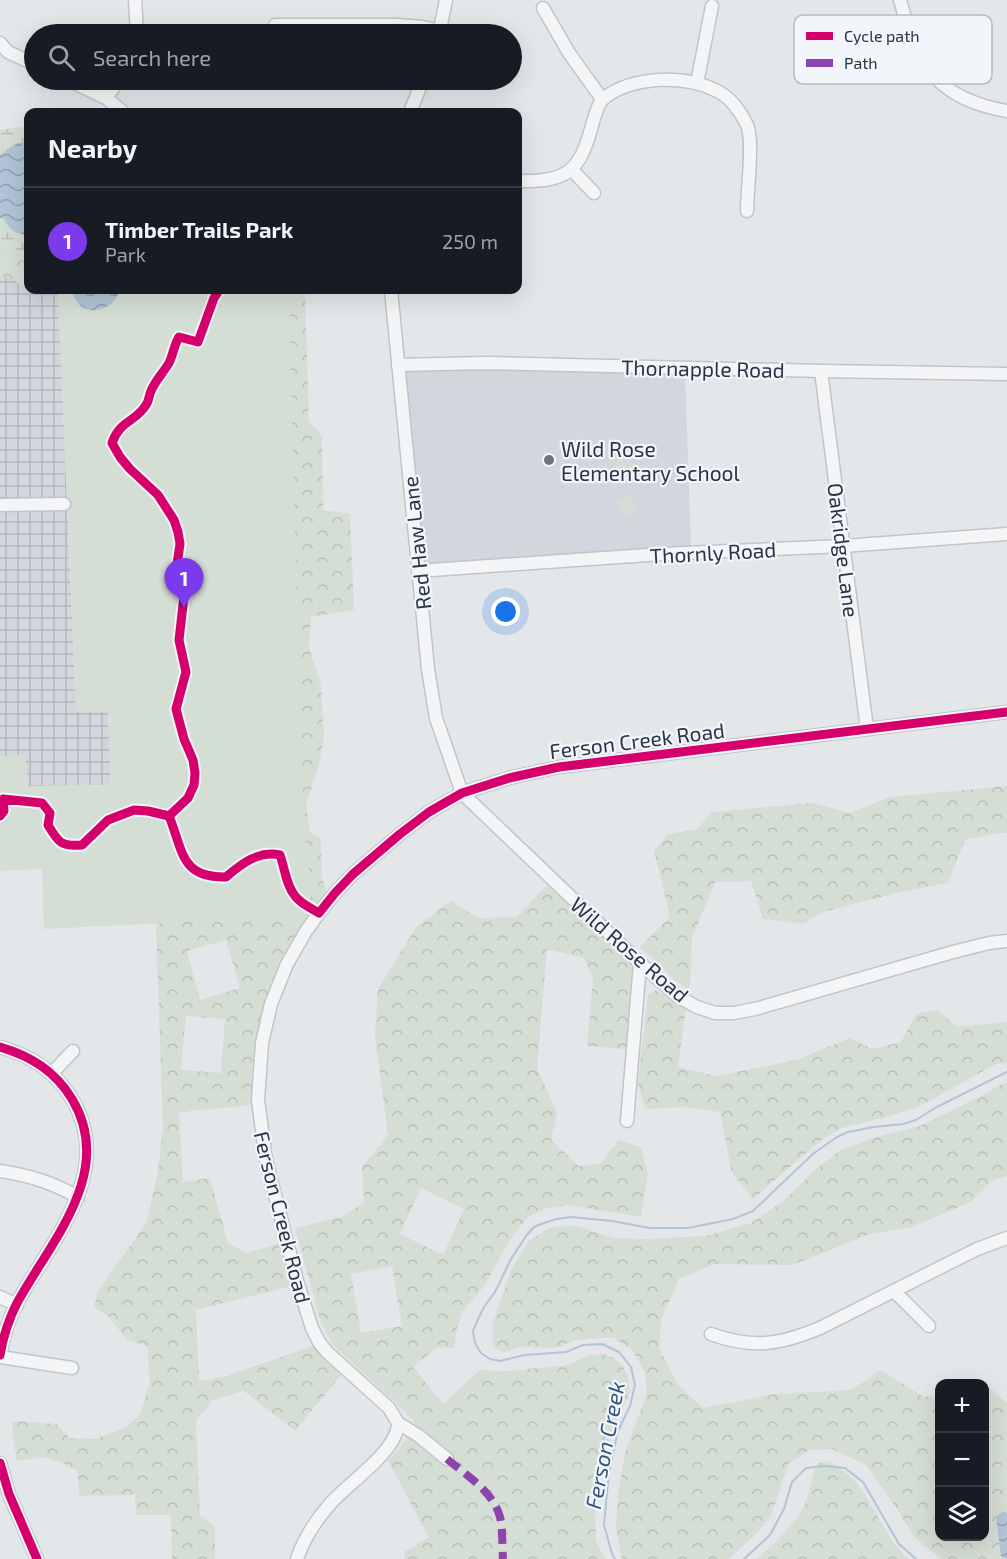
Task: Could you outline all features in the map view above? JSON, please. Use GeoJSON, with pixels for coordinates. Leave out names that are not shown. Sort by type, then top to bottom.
{"type":"FeatureCollection","features":[{"type":"Feature","properties":{"kind":"street"},"geometry":{"type":"LineString","coordinates":[[135,0],[136,24]]}},
{"type":"Feature","properties":{"kind":"street"},"geometry":{"type":"LineString","coordinates":[[441,24],[446,0]]}},
{"type":"Feature","properties":{"kind":"street"},"geometry":{"type":"LineString","coordinates":[[900,0],[904,15]]}},
{"type":"Feature","properties":{"kind":"street"},"geometry":{"type":"LineString","coordinates":[[697,83],[712,6]]}},
{"type":"Feature","properties":{"kind":"street"},"geometry":{"type":"LineString","coordinates":[[543,8],[569,53],[602,99]]}},
{"type":"Feature","properties":{"kind":"street"},"geometry":{"type":"LineString","coordinates":[[0,43],[8,52],[24,59]]}},
{"type":"Feature","properties":{"kind":"street"},"geometry":{"type":"LineString","coordinates":[[522,181],[553,178],[572,170],[584,153],[594,117],[602,99],[623,87],[641,81],[697,83],[718,91],[730,101],[741,113],[748,127],[750,143],[747,211]]}},
{"type":"Feature","properties":{"kind":"street"},"geometry":{"type":"LineString","coordinates":[[942,84],[969,101],[1007,111]]}},
{"type":"Feature","properties":{"kind":"street"},"geometry":{"type":"LineString","coordinates":[[89,90],[106,98],[118,108]]}},
{"type":"Feature","properties":{"kind":"street"},"geometry":{"type":"LineString","coordinates":[[106,98],[112,90]]}},
{"type":"Feature","properties":{"kind":"street"},"geometry":{"type":"LineString","coordinates":[[412,108],[419,90]]}},
{"type":"Feature","properties":{"kind":"street"},"geometry":{"type":"LineString","coordinates":[[572,170],[594,193]]}},
{"type":"Feature","properties":{"kind":"street","name":"Red Haw Lane"},"geometry":{"type":"LineString","coordinates":[[391,294],[428,669],[436,718],[462,793]]}},
{"type":"Feature","properties":{"kind":"street","name":"Thornapple Road"},"geometry":{"type":"LineString","coordinates":[[398,365],[485,363],[1007,374]]}},
{"type":"Feature","properties":{"kind":"street","name":"Oakridge Lane"},"geometry":{"type":"LineString","coordinates":[[821,371],[867,729]]}},
{"type":"Feature","properties":{"kind":"street"},"geometry":{"type":"LineString","coordinates":[[0,505],[64,504]]}},
{"type":"Feature","properties":{"kind":"street","name":"Thornly Road"},"geometry":{"type":"LineString","coordinates":[[418,571],[1007,534]]}},
{"type":"Feature","properties":{"kind":"street","name":"Ferson Creek Road"},"geometry":{"type":"LineString","coordinates":[[447,1459],[419,1436],[398,1423],[394,1413],[319,1342],[312,1328],[297,1281],[266,1160],[258,1100],[259,1071],[266,1025],[279,983],[297,945],[319,913],[353,874],[429,812],[462,793],[510,778],[559,767],[1007,712]]}},
{"type":"Feature","properties":{"kind":"street","name":"Wild Rose Road"},"geometry":{"type":"LineString","coordinates":[[462,793],[677,996],[697,1007],[715,1013],[754,1010],[953,952],[1007,941]]}},
{"type":"Feature","properties":{"kind":"street"},"geometry":{"type":"LineString","coordinates":[[627,1121],[640,963]]}},
{"type":"Feature","properties":{"kind":"street"},"geometry":{"type":"LineString","coordinates":[[0,1047],[28,1057],[52,1073],[64,1087],[79,1113],[85,1132],[87,1158],[85,1175],[78,1197],[16,1305],[3,1339],[0,1356],[72,1368]]}},
{"type":"Feature","properties":{"kind":"street"},"geometry":{"type":"LineString","coordinates":[[52,1073],[73,1051]]}},
{"type":"Feature","properties":{"kind":"street"},"geometry":{"type":"LineString","coordinates":[[0,1171],[46,1181],[78,1197]]}},
{"type":"Feature","properties":{"kind":"street"},"geometry":{"type":"LineString","coordinates":[[711,1334],[729,1340],[758,1343],[780,1342],[795,1338],[820,1328],[977,1249],[1007,1239]]}},
{"type":"Feature","properties":{"kind":"street"},"geometry":{"type":"LineString","coordinates":[[894,1291],[929,1326]]}},
{"type":"Feature","properties":{"kind":"street"},"geometry":{"type":"LineString","coordinates":[[0,1297],[16,1305]]}},
{"type":"Feature","properties":{"kind":"street"},"geometry":{"type":"LineString","coordinates":[[297,1559],[303,1541],[317,1520],[391,1443],[397,1433],[398,1423]]}},
{"type":"Feature","properties":{"kind":"street"},"geometry":{"type":"LineString","coordinates":[[0,1463],[9,1494],[37,1559]]}},
{"type":"Feature","properties":{"kind":"shaded area"},"geometry":{"type":"Polygon","coordinates":[[[0,219],[24,223],[24,294],[58,294],[76,712],[108,712],[111,785],[27,786],[25,756],[0,756],[0,219]]]}},
{"type":"Feature","properties":{"kind":"shaded area","name":"Wild Rose Elementary School"},"geometry":{"type":"Polygon","coordinates":[[[401,364],[685,370],[691,550],[421,567],[401,364]]]}},
{"type":"Feature","properties":{"kind":"green space"},"geometry":{"type":"Polygon","coordinates":[[[24,128],[24,145],[13,146],[0,155],[0,130],[24,128]]]}},
{"type":"Feature","properties":{"kind":"green space"},"geometry":{"type":"Polygon","coordinates":[[[0,218],[3,218],[15,232],[24,234],[24,256],[0,252],[0,218]]]}},
{"type":"Feature","properties":{"kind":"green space"},"geometry":{"type":"Polygon","coordinates":[[[0,252],[24,256],[24,287],[10,278],[0,277],[0,252]]]}},
{"type":"Feature","properties":{"kind":"green space"},"geometry":{"type":"Polygon","coordinates":[[[58,294],[289,294],[301,767],[312,916],[44,929],[42,869],[0,871],[0,756],[25,755],[28,786],[111,785],[108,712],[76,712],[58,294]]]}},
{"type":"Feature","properties":{"kind":"green space"},"geometry":{"type":"Polygon","coordinates":[[[270,294],[305,294],[309,421],[322,436],[323,510],[350,514],[354,610],[311,617],[309,648],[321,684],[324,737],[319,765],[306,805],[310,832],[321,839],[322,878],[327,891],[302,926],[280,966],[266,1004],[255,1056],[255,1105],[179,1112],[183,1182],[210,1178],[228,1243],[246,1253],[281,1243],[292,1286],[196,1310],[199,1381],[224,1377],[315,1345],[322,1358],[341,1375],[295,1431],[244,1391],[213,1400],[196,1421],[200,1515],[215,1527],[215,1559],[172,1559],[171,1515],[136,1515],[135,1495],[79,1496],[78,1472],[60,1462],[44,1457],[17,1461],[13,1440],[12,1421],[56,1424],[70,1438],[95,1439],[124,1428],[140,1415],[150,1382],[147,1346],[127,1340],[109,1317],[94,1307],[98,1291],[146,1223],[157,1177],[163,1129],[156,926],[163,912],[270,294]],[[226,940],[187,951],[200,1000],[240,988],[226,940]],[[186,1016],[181,1070],[221,1073],[225,1019],[186,1016]]]}},
{"type":"Feature","properties":{"kind":"green space"},"geometry":{"type":"Polygon","coordinates":[[[619,458],[634,464],[627,481],[612,475],[619,458]]]}},
{"type":"Feature","properties":{"kind":"green space"},"geometry":{"type":"Polygon","coordinates":[[[630,495],[637,509],[623,516],[616,502],[630,495]]]}},
{"type":"Feature","properties":{"kind":"green space"},"geometry":{"type":"Polygon","coordinates":[[[1007,786],[1007,833],[965,840],[948,883],[900,892],[823,912],[803,924],[763,919],[751,881],[715,882],[692,938],[688,989],[674,980],[640,947],[670,917],[654,851],[668,834],[696,830],[712,812],[813,803],[850,813],[890,797],[1007,786]]]}},
{"type":"Feature","properties":{"kind":"green space"},"geometry":{"type":"Polygon","coordinates":[[[547,885],[633,965],[635,973],[626,1049],[587,1046],[593,977],[584,958],[547,949],[537,1068],[557,1113],[551,1140],[579,1166],[600,1164],[619,1140],[641,1147],[648,1174],[641,1217],[567,1205],[544,1209],[527,1218],[509,1241],[485,1285],[463,1311],[454,1348],[438,1347],[413,1367],[443,1404],[481,1369],[499,1372],[568,1365],[589,1355],[602,1354],[612,1357],[622,1365],[628,1376],[630,1393],[617,1419],[601,1467],[595,1504],[596,1540],[605,1559],[405,1559],[404,1552],[429,1537],[388,1461],[419,1427],[333,1345],[321,1323],[295,1228],[344,1216],[364,1202],[362,1167],[388,1135],[375,1037],[378,989],[416,927],[451,901],[478,918],[517,917],[547,885]],[[421,1188],[400,1234],[443,1255],[464,1209],[421,1188]],[[392,1266],[351,1274],[361,1333],[402,1326],[392,1266]]]}},
{"type":"Feature","properties":{"kind":"green space"},"geometry":{"type":"Polygon","coordinates":[[[656,990],[686,1009],[678,1067],[716,1076],[796,1060],[850,1038],[872,1049],[901,1042],[916,1014],[937,1010],[958,1027],[1007,1022],[1007,1063],[996,1064],[918,1107],[842,1128],[820,1141],[753,1199],[732,1173],[720,1112],[683,1107],[645,1109],[638,1083],[648,995],[656,990]]]}},
{"type":"Feature","properties":{"kind":"green space"},"geometry":{"type":"Polygon","coordinates":[[[1007,1083],[1007,1176],[993,1180],[971,1202],[912,1227],[870,1234],[793,1265],[714,1264],[679,1279],[661,1320],[659,1348],[678,1385],[703,1408],[775,1394],[851,1390],[881,1370],[924,1397],[935,1395],[935,1541],[989,1541],[989,1387],[1007,1403],[1007,1513],[1003,1511],[996,1517],[1001,1557],[1006,1559],[941,1559],[914,1537],[866,1465],[832,1449],[810,1450],[789,1463],[771,1516],[755,1535],[729,1559],[622,1559],[616,1528],[618,1494],[625,1453],[647,1393],[645,1372],[632,1350],[613,1337],[576,1340],[556,1348],[521,1347],[503,1352],[493,1347],[493,1323],[511,1270],[529,1241],[549,1228],[575,1225],[613,1238],[647,1239],[706,1236],[751,1223],[784,1201],[816,1169],[841,1150],[876,1137],[920,1126],[1007,1083]]]}},
{"type":"Feature","properties":{"kind":"green space"},"geometry":{"type":"Polygon","coordinates":[[[829,1461],[860,1487],[892,1540],[909,1559],[757,1559],[797,1518],[806,1501],[817,1464],[829,1461]]]}},
{"type":"Feature","properties":{"kind":"water"},"geometry":{"type":"Polygon","coordinates":[[[16,144],[24,145],[24,234],[13,231],[3,218],[0,218],[0,155],[16,144]]]}},
{"type":"Feature","properties":{"kind":"water"},"geometry":{"type":"Polygon","coordinates":[[[73,294],[117,294],[110,305],[99,310],[87,309],[75,299],[73,294]]]}},
{"type":"Feature","properties":{"kind":"water"},"geometry":{"type":"Polygon","coordinates":[[[1003,1511],[1007,1513],[1007,1559],[1001,1557],[996,1517],[1003,1511]]]}},
{"type":"Feature","properties":{"kind":"waterway","name":"Ferson Creek"},"geometry":{"type":"LineString","coordinates":[[615,1559],[604,1525],[609,1472],[618,1431],[630,1406],[635,1385],[631,1367],[619,1352],[602,1344],[583,1345],[566,1352],[525,1355],[500,1361],[490,1359],[481,1353],[474,1338],[473,1330],[484,1307],[495,1292],[511,1259],[526,1236],[534,1227],[571,1217],[650,1228],[688,1228],[733,1219],[753,1211],[814,1153],[837,1137],[848,1132],[916,1120],[1007,1072]]}},
{"type":"Feature","properties":{"kind":"waterway","name":"Ferson Creek"},"geometry":{"type":"LineString","coordinates":[[744,1559],[770,1535],[784,1509],[792,1482],[806,1468],[825,1466],[845,1468],[863,1482],[899,1544],[916,1559]]}},
{"type":"Feature","properties":{"kind":"marked path"},"geometry":{"type":"LineString","coordinates":[[447,1459],[478,1484],[491,1499],[500,1517],[503,1559]]}},
{"type":"Feature","properties":{"kind":"cycle path"},"geometry":{"type":"LineString","coordinates":[[0,816],[4,811],[3,799],[42,803],[50,813],[48,825],[58,839],[65,844],[82,845],[108,820],[134,810],[169,816],[188,798],[194,785],[193,760],[184,739],[176,709],[186,672],[179,640],[184,596],[176,571],[180,544],[178,532],[174,520],[158,495],[130,469],[112,443],[119,430],[138,415],[148,402],[153,387],[169,363],[179,337],[198,342],[216,294]]}},
{"type":"Feature","properties":{"kind":"cycle path"},"geometry":{"type":"LineString","coordinates":[[169,816],[181,851],[191,867],[200,873],[226,877],[244,863],[258,856],[280,855],[292,892],[300,901],[319,913],[353,874],[429,812],[462,793],[509,778],[559,767],[1007,712]]}},
{"type":"Feature","properties":{"kind":"cycle path"},"geometry":{"type":"LineString","coordinates":[[0,1047],[32,1060],[58,1080],[72,1099],[84,1126],[87,1153],[83,1179],[74,1205],[11,1315],[0,1355]]}},
{"type":"Feature","properties":{"kind":"cycle path"},"geometry":{"type":"LineString","coordinates":[[0,1463],[9,1494],[37,1559]]}},
{"type":"Feature","properties":{"kind":"place","name":"Wild Rose Elementary School"},"geometry":{"type":"Point","coordinates":[549,460]}},
{"type":"Feature","properties":{"kind":"place","name":"Timber Trails Park"},"geometry":{"type":"Point","coordinates":[184,608]}}]}
